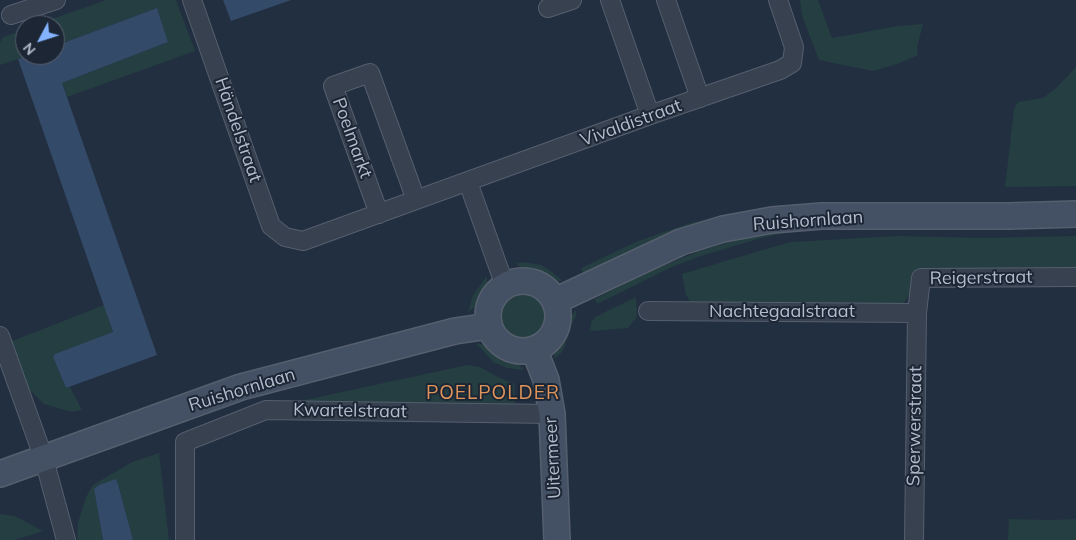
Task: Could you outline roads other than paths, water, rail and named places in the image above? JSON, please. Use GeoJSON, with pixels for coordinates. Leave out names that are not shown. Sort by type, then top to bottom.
{"type":"FeatureCollection","features":[{"type":"Feature","properties":{"kind":"main road","name":"Ruishornlaan"},"geometry":{"type":"LineString","coordinates":[[555,301],[681,242],[723,229],[772,220],[822,216],[1076,214]]}},
{"type":"Feature","properties":{"kind":"main road"},"geometry":{"type":"LineString","coordinates":[[522,281],[534,283],[548,292],[555,301],[558,319],[555,330],[544,344],[534,349],[520,351],[506,347],[496,338],[489,326],[490,303],[498,291],[505,286],[522,281]]}},
{"type":"Feature","properties":{"kind":"main road","name":"Ruishornlaan"},"geometry":{"type":"LineString","coordinates":[[0,474],[241,387],[455,331],[489,326]]}},
{"type":"Feature","properties":{"kind":"main road","name":"Uitermeer"},"geometry":{"type":"LineString","coordinates":[[534,349],[544,375],[552,414],[557,540]]}},
{"type":"Feature","properties":{"kind":"street"},"geometry":{"type":"LineString","coordinates":[[11,15],[56,0]]}},
{"type":"Feature","properties":{"kind":"street","name":"Händelstraat"},"geometry":{"type":"LineString","coordinates":[[192,0],[271,226],[285,237],[304,241]]}},
{"type":"Feature","properties":{"kind":"street"},"geometry":{"type":"LineString","coordinates":[[548,8],[572,0]]}},
{"type":"Feature","properties":{"kind":"street"},"geometry":{"type":"LineString","coordinates":[[610,0],[650,115]]}},
{"type":"Feature","properties":{"kind":"street"},"geometry":{"type":"LineString","coordinates":[[666,0],[700,98]]}},
{"type":"Feature","properties":{"kind":"street","name":"Vivaldistraat"},"geometry":{"type":"LineString","coordinates":[[304,241],[650,115],[780,70],[792,63],[794,47],[778,0]]}},
{"type":"Feature","properties":{"kind":"street","name":"Poelmarkt"},"geometry":{"type":"LineString","coordinates":[[379,214],[333,86],[370,73],[416,200]]}},
{"type":"Feature","properties":{"kind":"street"},"geometry":{"type":"LineString","coordinates":[[468,182],[505,286]]}},
{"type":"Feature","properties":{"kind":"street","name":"Reigerstraat"},"geometry":{"type":"LineString","coordinates":[[917,313],[921,278],[1076,277]]}},
{"type":"Feature","properties":{"kind":"street","name":"Nachtegaalstraat"},"geometry":{"type":"LineString","coordinates":[[648,311],[917,313]]}},
{"type":"Feature","properties":{"kind":"street","name":"Sperwerstraat"},"geometry":{"type":"LineString","coordinates":[[914,540],[917,313]]}},
{"type":"Feature","properties":{"kind":"street"},"geometry":{"type":"LineString","coordinates":[[0,336],[44,459],[66,540]]}},
{"type":"Feature","properties":{"kind":"street","name":"Kwartelstraat"},"geometry":{"type":"LineString","coordinates":[[185,540],[185,442],[266,410],[552,414]]}},
{"type":"Feature","properties":{"kind":"water"},"geometry":{"type":"Polygon","coordinates":[[[223,0],[291,0],[231,21],[223,0]]]}},
{"type":"Feature","properties":{"kind":"water"},"geometry":{"type":"Polygon","coordinates":[[[157,8],[168,42],[62,83],[157,355],[66,388],[53,357],[55,354],[113,332],[20,65],[65,65],[65,42],[157,8]]]}},
{"type":"Feature","properties":{"kind":"water"},"geometry":{"type":"Polygon","coordinates":[[[116,479],[133,540],[103,540],[94,489],[99,485],[116,479]]]}},
{"type":"Feature","properties":{"kind":"district","name":"POELPOLDER"},"geometry":{"type":"Point","coordinates":[493,393]}}]}
